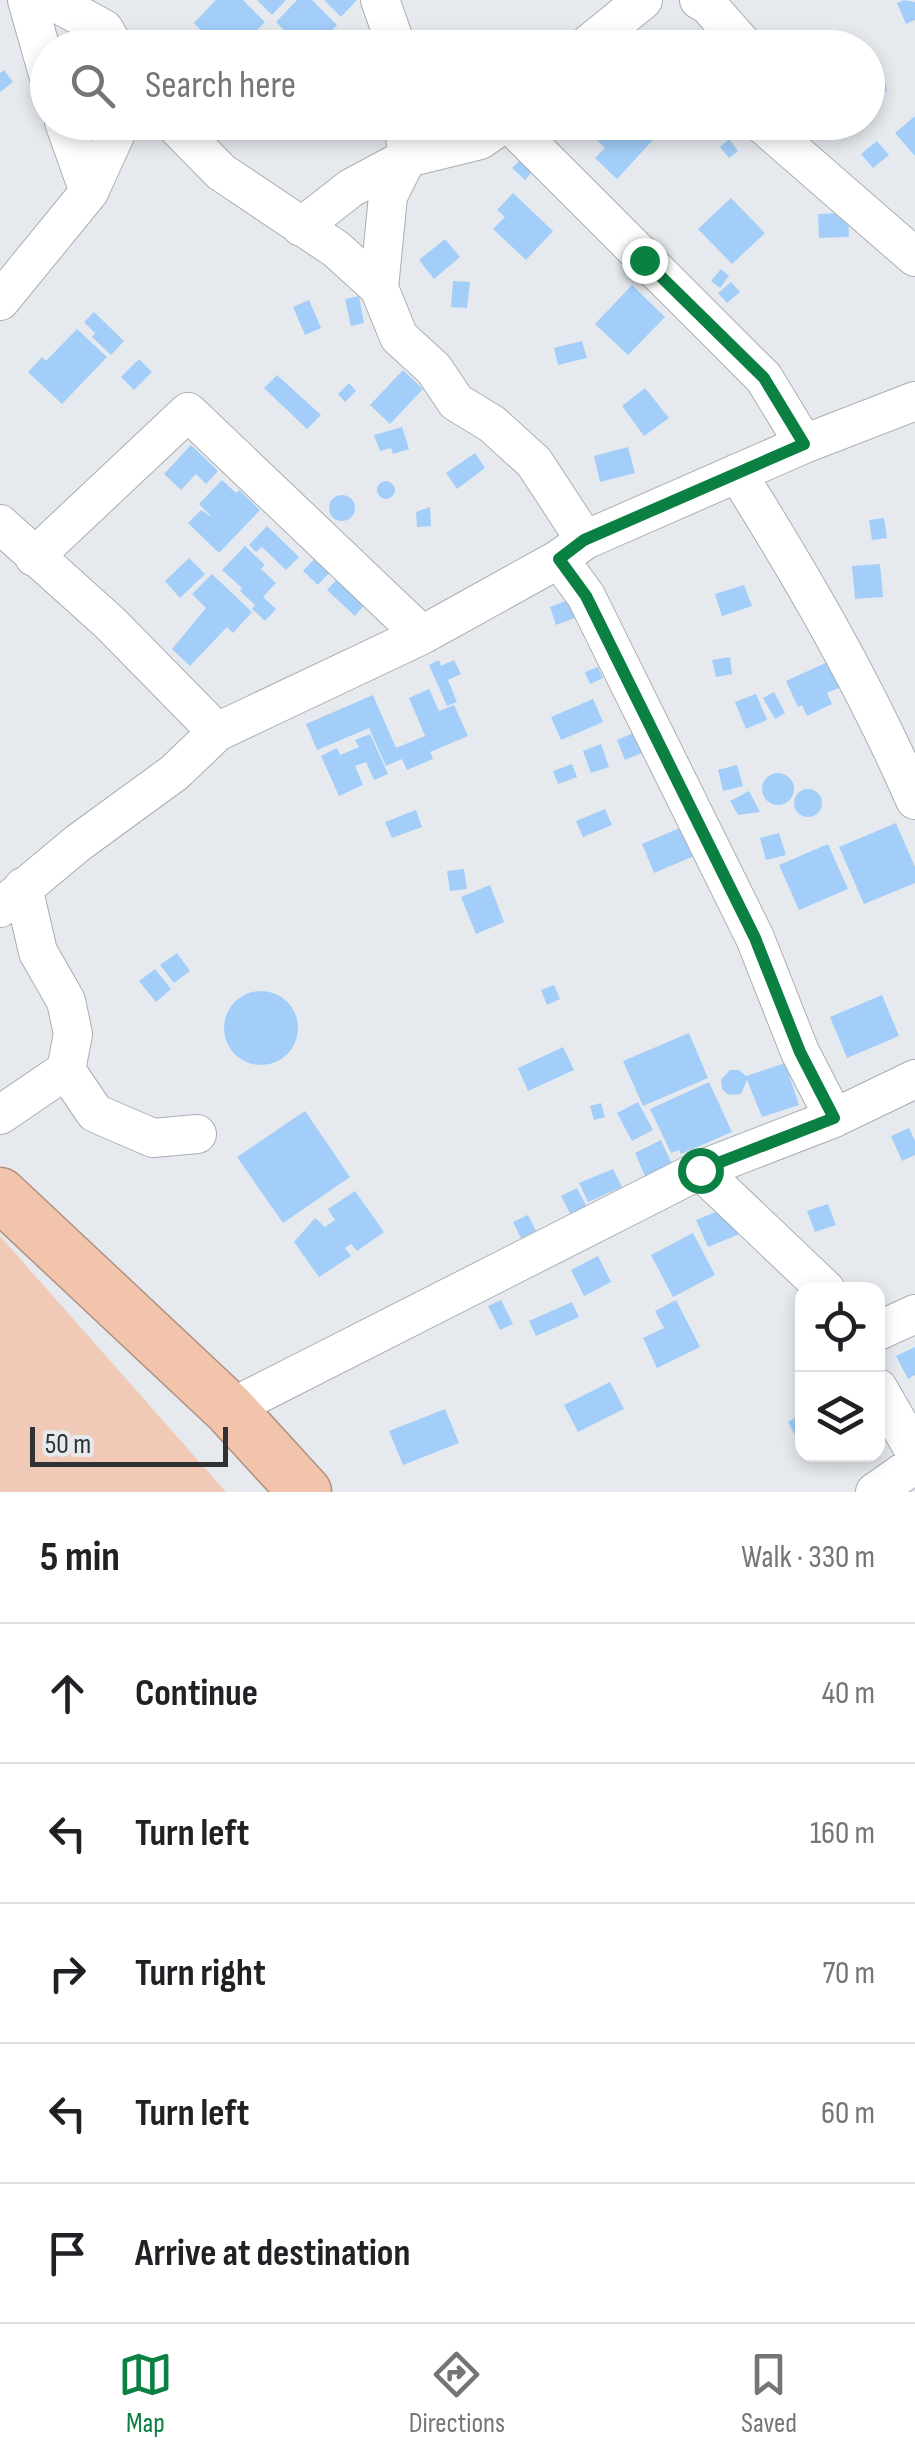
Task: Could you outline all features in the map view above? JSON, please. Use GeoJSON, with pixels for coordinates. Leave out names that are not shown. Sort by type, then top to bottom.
{"type":"FeatureCollection","features":[{"type":"Feature","properties":{"kind":"highway"},"geometry":{"type":"LineString","coordinates":[[0,1194],[229,1408],[305,1492]]}},
{"type":"Feature","properties":{"kind":"street"},"geometry":{"type":"LineString","coordinates":[[27,0],[36,30]]}},
{"type":"Feature","properties":{"kind":"street"},"geometry":{"type":"LineString","coordinates":[[51,0],[105,30]]}},
{"type":"Feature","properties":{"kind":"street"},"geometry":{"type":"LineString","coordinates":[[380,0],[390,30]]}},
{"type":"Feature","properties":{"kind":"street"},"geometry":{"type":"LineString","coordinates":[[699,0],[730,30]]}},
{"type":"Feature","properties":{"kind":"street"},"geometry":{"type":"LineString","coordinates":[[603,30],[628,7]]}},
{"type":"Feature","properties":{"kind":"street"},"geometry":{"type":"LineString","coordinates":[[70,140],[89,192]]}},
{"type":"Feature","properties":{"kind":"street"},"geometry":{"type":"LineString","coordinates":[[0,301],[89,192],[112,140]]}},
{"type":"Feature","properties":{"kind":"street"},"geometry":{"type":"LineString","coordinates":[[189,140],[220,172],[336,250],[379,288],[399,337],[434,370],[456,402],[492,424],[534,462],[572,550],[586,596],[755,938],[800,1052],[834,1118]]}},
{"type":"Feature","properties":{"kind":"street"},"geometry":{"type":"LineString","coordinates":[[301,227],[406,140],[480,140]]}},
{"type":"Feature","properties":{"kind":"street"},"geometry":{"type":"LineString","coordinates":[[379,288],[388,196],[406,140]]}},
{"type":"Feature","properties":{"kind":"street"},"geometry":{"type":"LineString","coordinates":[[525,140],[764,378],[804,444]]}},
{"type":"Feature","properties":{"kind":"street"},"geometry":{"type":"LineString","coordinates":[[781,140],[915,257]]}},
{"type":"Feature","properties":{"kind":"street"},"geometry":{"type":"LineString","coordinates":[[0,1115],[66,1070],[73,1034],[66,1001],[12,898],[174,773],[217,732],[422,635],[572,550],[737,473],[915,401]]}},
{"type":"Feature","properties":{"kind":"street"},"geometry":{"type":"LineString","coordinates":[[34,557],[188,412],[422,635]]}},
{"type":"Feature","properties":{"kind":"street"},"geometry":{"type":"LineString","coordinates":[[737,473],[812,593],[915,800]]}},
{"type":"Feature","properties":{"kind":"street"},"geometry":{"type":"LineString","coordinates":[[0,524],[110,624],[217,732]]}},
{"type":"Feature","properties":{"kind":"street"},"geometry":{"type":"LineString","coordinates":[[66,1070],[95,1113],[152,1138],[197,1134]]}},
{"type":"Feature","properties":{"kind":"street"},"geometry":{"type":"LineString","coordinates":[[229,1408],[700,1170],[834,1118],[915,1079]]}},
{"type":"Feature","properties":{"kind":"street"},"geometry":{"type":"LineString","coordinates":[[700,1170],[818,1282]]}},
{"type":"Feature","properties":{"kind":"street"},"geometry":{"type":"LineString","coordinates":[[885,1328],[915,1314]]}},
{"type":"Feature","properties":{"kind":"street"},"geometry":{"type":"LineString","coordinates":[[885,1400],[915,1452]]}},
{"type":"Feature","properties":{"kind":"street"},"geometry":{"type":"LineString","coordinates":[[875,1492],[915,1464]]}},
{"type":"Feature","properties":{"kind":"shaded area"},"geometry":{"type":"Polygon","coordinates":[[[0,1236],[226,1492],[0,1492],[0,1236]]]}},
{"type":"Feature","properties":{"kind":"building"},"geometry":{"type":"Polygon","coordinates":[[[216,0],[243,0],[265,22],[257,30],[201,30],[194,23],[216,0]]]}},
{"type":"Feature","properties":{"kind":"building"},"geometry":{"type":"Polygon","coordinates":[[[257,0],[286,0],[272,15],[257,0]]]}},
{"type":"Feature","properties":{"kind":"building"},"geometry":{"type":"Polygon","coordinates":[[[297,0],[312,0],[337,25],[332,30],[284,30],[276,22],[297,0]]]}},
{"type":"Feature","properties":{"kind":"building"},"geometry":{"type":"Polygon","coordinates":[[[324,0],[357,0],[341,17],[324,0]]]}},
{"type":"Feature","properties":{"kind":"building"},"geometry":{"type":"Polygon","coordinates":[[[915,2],[915,20],[906,24],[897,3],[915,2]]]}},
{"type":"Feature","properties":{"kind":"building"},"geometry":{"type":"Polygon","coordinates":[[[4,70],[13,82],[0,92],[0,73],[4,70]]]}},
{"type":"Feature","properties":{"kind":"building"},"geometry":{"type":"Polygon","coordinates":[[[915,116],[915,156],[895,133],[915,116]]]}},
{"type":"Feature","properties":{"kind":"building"},"geometry":{"type":"Polygon","coordinates":[[[596,140],[653,140],[617,179],[595,158],[605,148],[596,140]]]}},
{"type":"Feature","properties":{"kind":"building"},"geometry":{"type":"Polygon","coordinates":[[[730,140],[738,151],[729,158],[720,147],[730,140]]]}},
{"type":"Feature","properties":{"kind":"building"},"geometry":{"type":"Polygon","coordinates":[[[877,141],[889,155],[873,168],[861,154],[877,141]]]}},
{"type":"Feature","properties":{"kind":"building"},"geometry":{"type":"Polygon","coordinates":[[[523,157],[535,168],[525,180],[512,168],[523,157]]]}},
{"type":"Feature","properties":{"kind":"building"},"geometry":{"type":"Polygon","coordinates":[[[513,193],[553,231],[526,260],[493,229],[505,217],[497,210],[513,193]]]}},
{"type":"Feature","properties":{"kind":"building"},"geometry":{"type":"Polygon","coordinates":[[[731,198],[765,233],[732,264],[698,229],[731,198]]]}},
{"type":"Feature","properties":{"kind":"building"},"geometry":{"type":"Polygon","coordinates":[[[848,213],[849,237],[819,238],[818,214],[848,213]]]}},
{"type":"Feature","properties":{"kind":"building"},"geometry":{"type":"Polygon","coordinates":[[[445,239],[460,257],[434,279],[419,260],[445,239]]]}},
{"type":"Feature","properties":{"kind":"building"},"geometry":{"type":"Polygon","coordinates":[[[721,269],[729,276],[720,288],[711,281],[721,269]]]}},
{"type":"Feature","properties":{"kind":"building"},"geometry":{"type":"Polygon","coordinates":[[[453,281],[470,282],[467,308],[451,307],[453,281]]]}},
{"type":"Feature","properties":{"kind":"building"},"geometry":{"type":"Polygon","coordinates":[[[731,282],[740,292],[727,303],[718,293],[731,282]]]}},
{"type":"Feature","properties":{"kind":"building"},"geometry":{"type":"Polygon","coordinates":[[[632,285],[665,317],[628,355],[595,324],[632,285]]]}},
{"type":"Feature","properties":{"kind":"building"},"geometry":{"type":"Polygon","coordinates":[[[359,296],[364,323],[351,326],[345,299],[359,296]]]}},
{"type":"Feature","properties":{"kind":"building"},"geometry":{"type":"Polygon","coordinates":[[[309,300],[321,328],[305,335],[293,307],[309,300]]]}},
{"type":"Feature","properties":{"kind":"building"},"geometry":{"type":"Polygon","coordinates":[[[94,312],[124,341],[111,355],[92,337],[95,333],[84,322],[94,312]]]}},
{"type":"Feature","properties":{"kind":"building"},"geometry":{"type":"Polygon","coordinates":[[[77,329],[107,357],[62,404],[28,372],[42,357],[46,361],[77,329]]]}},
{"type":"Feature","properties":{"kind":"building"},"geometry":{"type":"Polygon","coordinates":[[[582,341],[587,358],[558,365],[554,348],[582,341]]]}},
{"type":"Feature","properties":{"kind":"building"},"geometry":{"type":"Polygon","coordinates":[[[139,359],[152,372],[134,390],[121,377],[139,359]]]}},
{"type":"Feature","properties":{"kind":"building"},"geometry":{"type":"Polygon","coordinates":[[[403,370],[423,389],[390,424],[370,405],[403,370]]]}},
{"type":"Feature","properties":{"kind":"building"},"geometry":{"type":"Polygon","coordinates":[[[277,375],[321,415],[307,429],[264,388],[277,375]]]}},
{"type":"Feature","properties":{"kind":"building"},"geometry":{"type":"Polygon","coordinates":[[[349,383],[356,391],[345,402],[338,394],[349,383]]]}},
{"type":"Feature","properties":{"kind":"building"},"geometry":{"type":"Polygon","coordinates":[[[645,388],[669,418],[644,436],[622,406],[645,388]]]}},
{"type":"Feature","properties":{"kind":"building"},"geometry":{"type":"Polygon","coordinates":[[[402,427],[409,449],[393,454],[391,448],[380,451],[374,435],[402,427]]]}},
{"type":"Feature","properties":{"kind":"building"},"geometry":{"type":"Polygon","coordinates":[[[191,445],[218,471],[206,484],[196,474],[181,490],[164,474],[191,445]]]}},
{"type":"Feature","properties":{"kind":"building"},"geometry":{"type":"Polygon","coordinates":[[[628,447],[635,473],[600,482],[594,456],[628,447]]]}},
{"type":"Feature","properties":{"kind":"building"},"geometry":{"type":"Polygon","coordinates":[[[475,453],[485,468],[457,489],[446,473],[475,453]]]}},
{"type":"Feature","properties":{"kind":"building"},"geometry":{"type":"Polygon","coordinates":[[[222,480],[260,510],[219,553],[188,523],[201,510],[213,518],[199,504],[222,480]]]}},
{"type":"Feature","properties":{"kind":"building"},"geometry":{"type":"Polygon","coordinates":[[[386,481],[395,490],[386,499],[377,490],[386,481]]]}},
{"type":"Feature","properties":{"kind":"building"},"geometry":{"type":"Polygon","coordinates":[[[342,495],[351,499],[355,508],[351,517],[342,521],[333,517],[329,508],[333,499],[342,495]]]}},
{"type":"Feature","properties":{"kind":"building"},"geometry":{"type":"Polygon","coordinates":[[[430,507],[431,526],[417,527],[416,512],[430,507]]]}},
{"type":"Feature","properties":{"kind":"building"},"geometry":{"type":"Polygon","coordinates":[[[884,518],[887,538],[872,540],[869,520],[884,518]]]}},
{"type":"Feature","properties":{"kind":"building"},"geometry":{"type":"Polygon","coordinates":[[[267,526],[299,557],[286,570],[262,547],[256,552],[249,545],[267,526]]]}},
{"type":"Feature","properties":{"kind":"building"},"geometry":{"type":"Polygon","coordinates":[[[245,546],[265,565],[261,569],[276,583],[263,597],[276,609],[265,621],[252,609],[255,605],[240,591],[242,588],[222,570],[245,546]]]}},
{"type":"Feature","properties":{"kind":"building"},"geometry":{"type":"Polygon","coordinates":[[[189,558],[205,574],[180,598],[165,581],[189,558]]]}},
{"type":"Feature","properties":{"kind":"building"},"geometry":{"type":"Polygon","coordinates":[[[314,559],[329,573],[318,585],[303,571],[314,559]]]}},
{"type":"Feature","properties":{"kind":"building"},"geometry":{"type":"Polygon","coordinates":[[[880,564],[883,597],[855,599],[852,566],[880,564]]]}},
{"type":"Feature","properties":{"kind":"building"},"geometry":{"type":"Polygon","coordinates":[[[212,574],[252,612],[233,633],[227,627],[190,666],[172,649],[206,608],[192,594],[212,574]]]}},
{"type":"Feature","properties":{"kind":"building"},"geometry":{"type":"Polygon","coordinates":[[[337,579],[364,605],[355,616],[327,590],[337,579]]]}},
{"type":"Feature","properties":{"kind":"building"},"geometry":{"type":"Polygon","coordinates":[[[744,585],[752,606],[722,616],[715,594],[744,585]]]}},
{"type":"Feature","properties":{"kind":"building"},"geometry":{"type":"Polygon","coordinates":[[[576,597],[588,613],[556,625],[550,607],[576,597]]]}},
{"type":"Feature","properties":{"kind":"building"},"geometry":{"type":"Polygon","coordinates":[[[730,657],[732,674],[716,677],[712,660],[730,657]]]}},
{"type":"Feature","properties":{"kind":"building"},"geometry":{"type":"Polygon","coordinates":[[[439,660],[441,666],[454,660],[461,674],[448,680],[457,702],[447,706],[429,665],[439,660]]]}},
{"type":"Feature","properties":{"kind":"building"},"geometry":{"type":"Polygon","coordinates":[[[830,661],[841,687],[827,693],[832,704],[807,716],[802,705],[798,707],[786,681],[830,661]]]}},
{"type":"Feature","properties":{"kind":"building"},"geometry":{"type":"Polygon","coordinates":[[[598,667],[603,678],[590,684],[585,672],[598,667]]]}},
{"type":"Feature","properties":{"kind":"building"},"geometry":{"type":"Polygon","coordinates":[[[429,689],[439,711],[454,705],[468,736],[430,752],[433,759],[407,770],[402,759],[386,766],[369,728],[317,750],[306,724],[373,695],[396,748],[425,736],[409,698],[429,689]]]}},
{"type":"Feature","properties":{"kind":"building"},"geometry":{"type":"Polygon","coordinates":[[[774,692],[785,713],[775,719],[763,698],[774,692]]]}},
{"type":"Feature","properties":{"kind":"building"},"geometry":{"type":"Polygon","coordinates":[[[756,694],[767,720],[746,729],[735,702],[756,694]]]}},
{"type":"Feature","properties":{"kind":"building"},"geometry":{"type":"Polygon","coordinates":[[[593,699],[603,722],[561,740],[551,717],[593,699]]]}},
{"type":"Feature","properties":{"kind":"building"},"geometry":{"type":"Polygon","coordinates":[[[645,728],[653,748],[625,760],[617,740],[645,728]]]}},
{"type":"Feature","properties":{"kind":"building"},"geometry":{"type":"Polygon","coordinates":[[[370,734],[388,774],[374,780],[366,762],[355,766],[363,785],[339,796],[321,756],[337,748],[340,755],[359,747],[355,740],[370,734]]]}},
{"type":"Feature","properties":{"kind":"building"},"geometry":{"type":"Polygon","coordinates":[[[601,744],[609,767],[591,773],[583,751],[601,744]]]}},
{"type":"Feature","properties":{"kind":"building"},"geometry":{"type":"Polygon","coordinates":[[[572,764],[577,777],[558,784],[553,771],[572,764]]]}},
{"type":"Feature","properties":{"kind":"building"},"geometry":{"type":"Polygon","coordinates":[[[737,765],[743,786],[723,791],[718,770],[737,765]]]}},
{"type":"Feature","properties":{"kind":"building"},"geometry":{"type":"Polygon","coordinates":[[[778,773],[789,778],[794,789],[789,800],[778,805],[767,800],[762,789],[767,778],[778,773]]]}},
{"type":"Feature","properties":{"kind":"building"},"geometry":{"type":"Polygon","coordinates":[[[808,789],[818,793],[822,803],[818,813],[808,817],[798,813],[794,803],[798,793],[808,789]]]}},
{"type":"Feature","properties":{"kind":"building"},"geometry":{"type":"Polygon","coordinates":[[[749,791],[760,812],[738,815],[730,801],[749,791]]]}},
{"type":"Feature","properties":{"kind":"building"},"geometry":{"type":"Polygon","coordinates":[[[605,809],[612,825],[583,837],[576,821],[605,809]]]}},
{"type":"Feature","properties":{"kind":"building"},"geometry":{"type":"Polygon","coordinates":[[[416,810],[422,827],[392,838],[385,822],[416,810]]]}},
{"type":"Feature","properties":{"kind":"building"},"geometry":{"type":"Polygon","coordinates":[[[896,823],[915,867],[915,883],[864,904],[839,847],[896,823]]]}},
{"type":"Feature","properties":{"kind":"building"},"geometry":{"type":"Polygon","coordinates":[[[682,827],[694,856],[654,873],[642,844],[682,827]]]}},
{"type":"Feature","properties":{"kind":"building"},"geometry":{"type":"Polygon","coordinates":[[[779,833],[786,855],[766,860],[760,838],[779,833]]]}},
{"type":"Feature","properties":{"kind":"building"},"geometry":{"type":"Polygon","coordinates":[[[828,844],[848,889],[799,910],[779,865],[828,844]]]}},
{"type":"Feature","properties":{"kind":"building"},"geometry":{"type":"Polygon","coordinates":[[[464,869],[467,889],[450,891],[447,871],[464,869]]]}},
{"type":"Feature","properties":{"kind":"building"},"geometry":{"type":"Polygon","coordinates":[[[490,885],[504,922],[476,934],[461,897],[490,885]]]}},
{"type":"Feature","properties":{"kind":"building"},"geometry":{"type":"Polygon","coordinates":[[[177,953],[190,971],[174,983],[160,965],[177,953]]]}},
{"type":"Feature","properties":{"kind":"building"},"geometry":{"type":"Polygon","coordinates":[[[155,969],[171,989],[156,1002],[139,981],[155,969]]]}},
{"type":"Feature","properties":{"kind":"building"},"geometry":{"type":"Polygon","coordinates":[[[554,985],[560,999],[547,1005],[541,990],[554,985]]]}},
{"type":"Feature","properties":{"kind":"building"},"geometry":{"type":"Polygon","coordinates":[[[261,991],[287,1002],[298,1028],[287,1054],[261,1065],[235,1054],[224,1028],[235,1002],[261,991]]]}},
{"type":"Feature","properties":{"kind":"building"},"geometry":{"type":"Polygon","coordinates":[[[882,995],[899,1036],[847,1058],[830,1017],[882,995]]]}},
{"type":"Feature","properties":{"kind":"building"},"geometry":{"type":"Polygon","coordinates":[[[689,1033],[708,1078],[643,1106],[623,1061],[689,1033]]]}},
{"type":"Feature","properties":{"kind":"building"},"geometry":{"type":"Polygon","coordinates":[[[563,1047],[574,1070],[528,1091],[518,1068],[563,1047]]]}},
{"type":"Feature","properties":{"kind":"building"},"geometry":{"type":"Polygon","coordinates":[[[785,1063],[799,1105],[762,1117],[747,1080],[741,1094],[729,1095],[722,1089],[721,1080],[730,1070],[739,1070],[746,1076],[785,1063]]]}},
{"type":"Feature","properties":{"kind":"building"},"geometry":{"type":"Polygon","coordinates":[[[709,1082],[732,1132],[681,1154],[679,1150],[671,1153],[650,1109],[709,1082]]]}},
{"type":"Feature","properties":{"kind":"building"},"geometry":{"type":"Polygon","coordinates":[[[638,1102],[653,1130],[632,1141],[617,1113],[638,1102]]]}},
{"type":"Feature","properties":{"kind":"building"},"geometry":{"type":"Polygon","coordinates":[[[601,1103],[605,1117],[594,1120],[590,1106],[601,1103]]]}},
{"type":"Feature","properties":{"kind":"building"},"geometry":{"type":"Polygon","coordinates":[[[305,1111],[350,1177],[283,1223],[237,1157],[305,1111]]]}},
{"type":"Feature","properties":{"kind":"building"},"geometry":{"type":"Polygon","coordinates":[[[909,1128],[915,1141],[915,1155],[902,1161],[891,1136],[909,1128]]]}},
{"type":"Feature","properties":{"kind":"building"},"geometry":{"type":"Polygon","coordinates":[[[661,1140],[676,1173],[649,1185],[635,1153],[661,1140]]]}},
{"type":"Feature","properties":{"kind":"building"},"geometry":{"type":"Polygon","coordinates":[[[613,1169],[622,1187],[588,1202],[579,1183],[613,1169]]]}},
{"type":"Feature","properties":{"kind":"building"},"geometry":{"type":"Polygon","coordinates":[[[577,1188],[590,1213],[574,1221],[561,1196],[577,1188]]]}},
{"type":"Feature","properties":{"kind":"building"},"geometry":{"type":"Polygon","coordinates":[[[355,1191],[384,1232],[357,1251],[351,1244],[345,1248],[351,1256],[319,1277],[294,1242],[315,1218],[325,1227],[335,1220],[328,1209],[355,1191]]]}},
{"type":"Feature","properties":{"kind":"building"},"geometry":{"type":"Polygon","coordinates":[[[735,1204],[747,1231],[708,1247],[696,1220],[735,1204]]]}},
{"type":"Feature","properties":{"kind":"building"},"geometry":{"type":"Polygon","coordinates":[[[828,1204],[836,1225],[815,1232],[807,1211],[828,1204]]]}},
{"type":"Feature","properties":{"kind":"building"},"geometry":{"type":"Polygon","coordinates":[[[528,1215],[536,1231],[521,1238],[513,1222],[528,1215]]]}},
{"type":"Feature","properties":{"kind":"building"},"geometry":{"type":"Polygon","coordinates":[[[693,1233],[715,1275],[673,1297],[651,1255],[693,1233]]]}},
{"type":"Feature","properties":{"kind":"building"},"geometry":{"type":"Polygon","coordinates":[[[598,1256],[611,1282],[584,1296],[571,1270],[598,1256]]]}},
{"type":"Feature","properties":{"kind":"building"},"geometry":{"type":"Polygon","coordinates":[[[501,1300],[513,1324],[500,1330],[488,1306],[501,1300]]]}},
{"type":"Feature","properties":{"kind":"building"},"geometry":{"type":"Polygon","coordinates":[[[676,1300],[700,1347],[657,1368],[643,1338],[664,1328],[655,1311],[676,1300]]]}},
{"type":"Feature","properties":{"kind":"building"},"geometry":{"type":"Polygon","coordinates":[[[572,1302],[579,1317],[536,1336],[529,1321],[572,1302]]]}},
{"type":"Feature","properties":{"kind":"building"},"geometry":{"type":"Polygon","coordinates":[[[915,1347],[915,1375],[908,1379],[896,1356],[915,1347]]]}},
{"type":"Feature","properties":{"kind":"building"},"geometry":{"type":"Polygon","coordinates":[[[610,1382],[624,1409],[578,1432],[564,1405],[610,1382]]]}},
{"type":"Feature","properties":{"kind":"building"},"geometry":{"type":"Polygon","coordinates":[[[445,1409],[459,1443],[403,1465],[389,1431],[445,1409]]]}},
{"type":"Feature","properties":{"kind":"route"},"geometry":{"type":"LineString","coordinates":[[644,260],[764,378],[804,444],[584,540],[559,559],[586,596],[755,938],[800,1052],[834,1118],[700,1170]]}}]}
